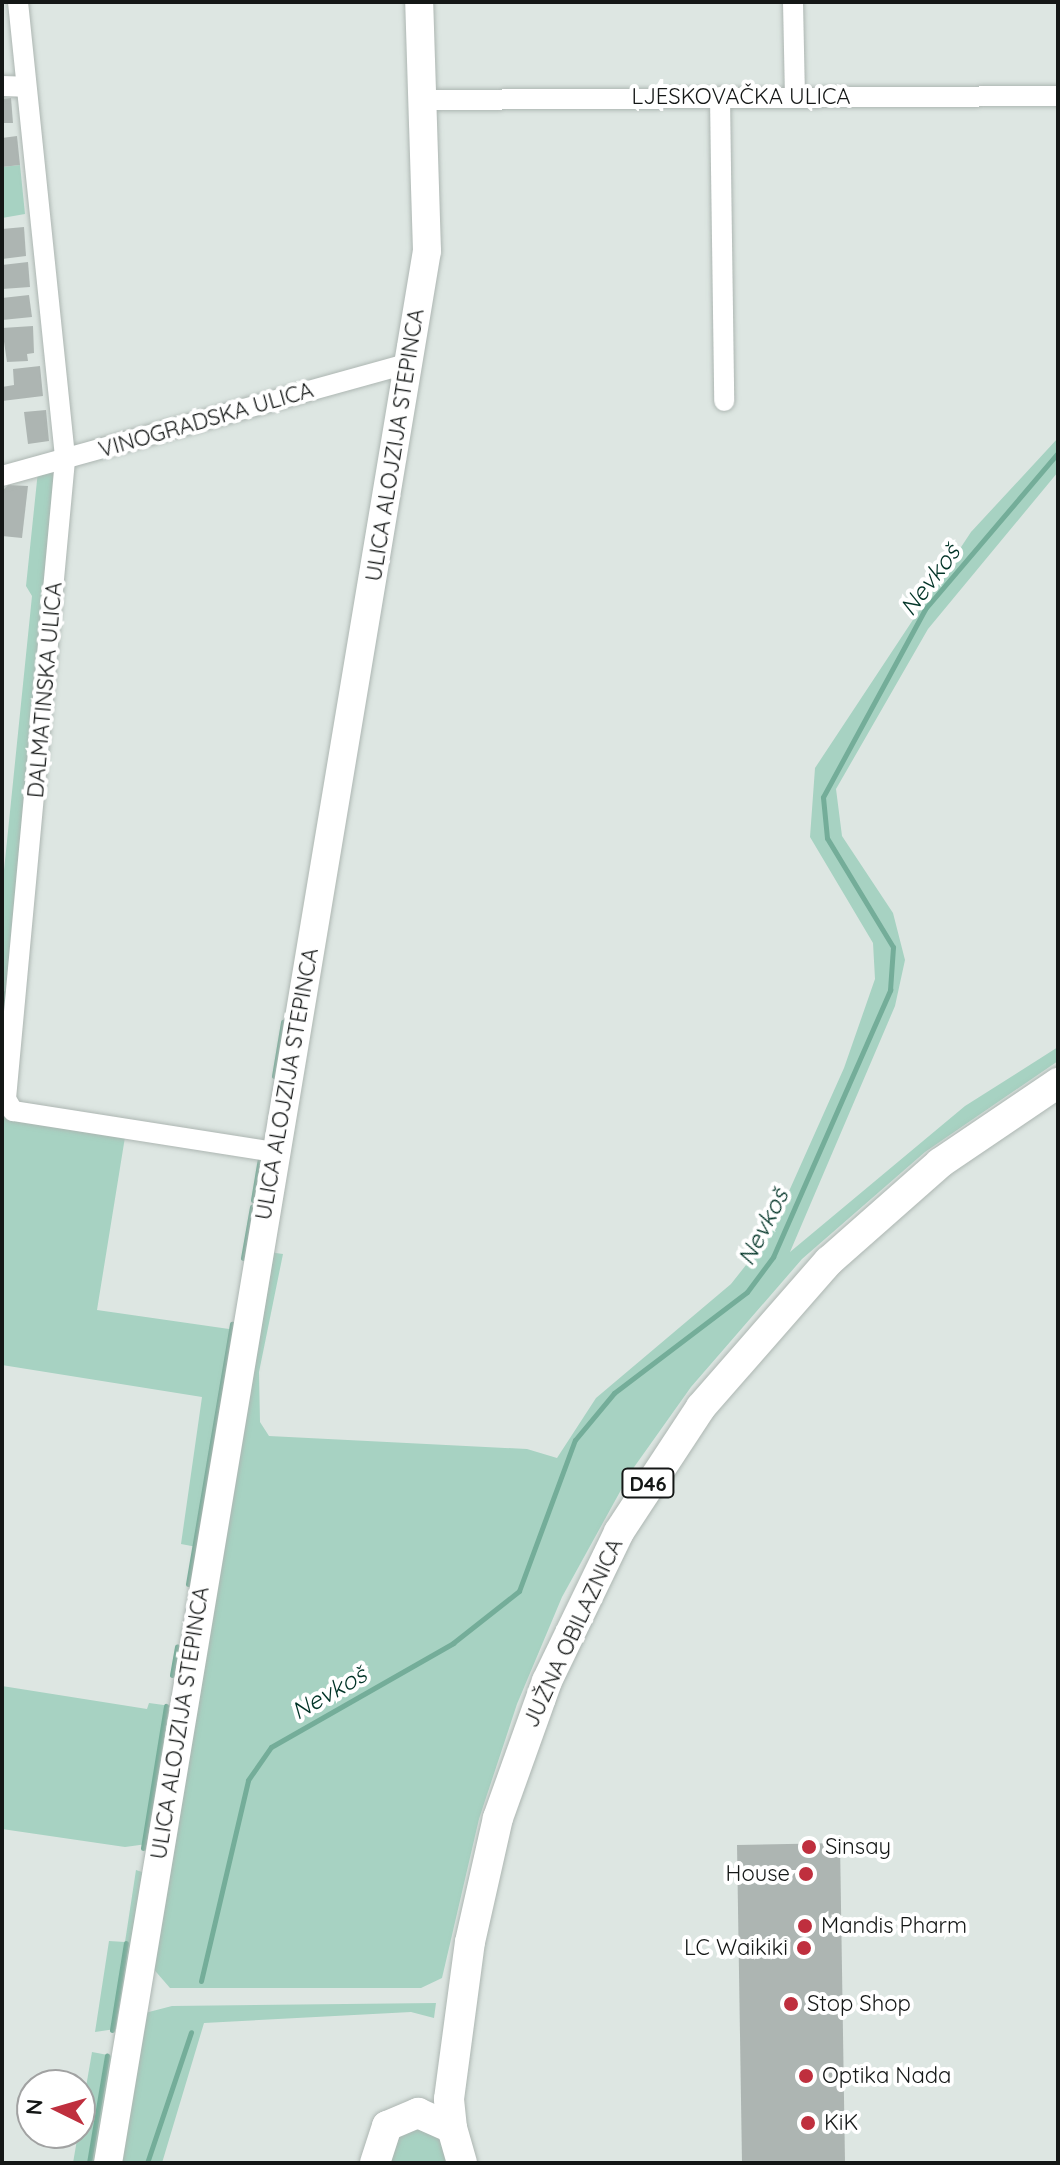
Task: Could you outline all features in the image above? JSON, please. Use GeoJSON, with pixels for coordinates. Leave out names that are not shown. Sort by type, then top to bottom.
{"type":"FeatureCollection","features":[{"type":"Feature","properties":{"kind":"main road","name":"ULICA ALOJZIJA STEPINCA"},"geometry":{"type":"LineString","coordinates":[[108,2163],[427,251],[419,2]]}},
{"type":"Feature","properties":{"kind":"main road","name":"JUŽNA OBILAZNICA"},"geometry":{"type":"LineString","coordinates":[[452,2128],[448,2108],[481,1887],[528,1729],[591,1583],[653,1475],[738,1359],[829,1261],[940,1163],[1058,1083]]}},
{"type":"Feature","properties":{"kind":"main road","name":"JUŽNA OBILAZNICA"},"geometry":{"type":"LineString","coordinates":[[418,2113],[439,2087],[459,2025]]}},
{"type":"Feature","properties":{"kind":"main road"},"geometry":{"type":"LineString","coordinates":[[418,2113],[452,2128]]}},
{"type":"Feature","properties":{"kind":"main road","name":"D46"},"geometry":{"type":"LineString","coordinates":[[375,2163],[387,2126],[418,2113]]}},
{"type":"Feature","properties":{"kind":"main road","name":"D46"},"geometry":{"type":"LineString","coordinates":[[452,2128],[462,2163]]}},
{"type":"Feature","properties":{"kind":"street","name":"DALMATINSKA ULICA"},"geometry":{"type":"LineString","coordinates":[[18,2],[65,460],[8,1106],[275,1152]]}},
{"type":"Feature","properties":{"kind":"street"},"geometry":{"type":"LineString","coordinates":[[793,2],[795,96]]}},
{"type":"Feature","properties":{"kind":"street"},"geometry":{"type":"LineString","coordinates":[[2,86],[25,87]]}},
{"type":"Feature","properties":{"kind":"street","name":"LJESKOVAČKA ULICA"},"geometry":{"type":"LineString","coordinates":[[423,100],[1058,96]]}},
{"type":"Feature","properties":{"kind":"street"},"geometry":{"type":"LineString","coordinates":[[720,97],[724,401]]}},
{"type":"Feature","properties":{"kind":"street","name":"VINOGRADSKA ULICA"},"geometry":{"type":"LineString","coordinates":[[2,476],[410,363]]}},
{"type":"Feature","properties":{"kind":"green space"},"geometry":{"type":"Polygon","coordinates":[[[20,165],[25,214],[2,218],[2,167],[20,165]]]}},
{"type":"Feature","properties":{"kind":"green space"},"geometry":{"type":"Polygon","coordinates":[[[1058,438],[1058,472],[928,629],[836,789],[842,836],[893,913],[905,960],[895,1006],[790,1252],[965,1106],[1058,1047],[1058,1061],[925,1152],[802,1259],[691,1387],[632,1470],[562,1597],[517,1704],[479,1819],[442,1978],[421,1988],[170,1988],[151,1966],[268,1252],[283,1254],[259,1372],[260,1422],[269,1436],[527,1449],[557,1458],[596,1398],[731,1284],[769,1236],[844,1068],[875,979],[873,943],[810,837],[815,768],[971,532],[1058,438]]]}},
{"type":"Feature","properties":{"kind":"green space"},"geometry":{"type":"Polygon","coordinates":[[[57,468],[2,1104],[2,890],[32,596],[26,586],[38,471],[57,468]]]}},
{"type":"Feature","properties":{"kind":"green space"},"geometry":{"type":"Polygon","coordinates":[[[2,1116],[125,1137],[97,1310],[236,1330],[202,1548],[181,1544],[202,1397],[2,1365],[2,1116]]]}},
{"type":"Feature","properties":{"kind":"green space"},"geometry":{"type":"Polygon","coordinates":[[[2,1686],[147,1709],[149,1703],[171,1706],[147,1844],[125,1847],[2,1829],[2,1686]]]}},
{"type":"Feature","properties":{"kind":"green space"},"geometry":{"type":"Polygon","coordinates":[[[136,1870],[145,1873],[122,2028],[95,2032],[109,1941],[125,1942],[136,1870]]]}},
{"type":"Feature","properties":{"kind":"green space"},"geometry":{"type":"Polygon","coordinates":[[[436,2003],[434,2018],[411,2012],[204,2023],[162,2163],[118,2163],[145,2013],[172,2006],[436,2003]]]}},
{"type":"Feature","properties":{"kind":"green space"},"geometry":{"type":"Polygon","coordinates":[[[92,2052],[113,2056],[99,2163],[73,2163],[75,2149],[96,2149],[96,2069],[89,2069],[92,2052]]]}},
{"type":"Feature","properties":{"kind":"green space"},"geometry":{"type":"Polygon","coordinates":[[[417,2128],[442,2140],[447,2163],[390,2163],[400,2135],[417,2128]]]}},
{"type":"Feature","properties":{"kind":"building"},"geometry":{"type":"Polygon","coordinates":[[[11,98],[13,123],[2,123],[2,99],[11,98]]]}},
{"type":"Feature","properties":{"kind":"building"},"geometry":{"type":"Polygon","coordinates":[[[17,136],[20,165],[2,167],[2,138],[17,136]]]}},
{"type":"Feature","properties":{"kind":"building"},"geometry":{"type":"Polygon","coordinates":[[[24,227],[26,256],[2,259],[2,229],[24,227]]]}},
{"type":"Feature","properties":{"kind":"building"},"geometry":{"type":"Polygon","coordinates":[[[28,262],[30,287],[2,289],[2,265],[28,262]]]}},
{"type":"Feature","properties":{"kind":"building"},"geometry":{"type":"Polygon","coordinates":[[[29,295],[32,317],[2,320],[2,298],[29,295]]]}},
{"type":"Feature","properties":{"kind":"building"},"geometry":{"type":"Polygon","coordinates":[[[33,326],[34,353],[27,354],[28,361],[7,362],[2,328],[33,326]]]}},
{"type":"Feature","properties":{"kind":"building"},"geometry":{"type":"Polygon","coordinates":[[[40,366],[43,396],[2,401],[2,387],[14,385],[13,369],[40,366]]]}},
{"type":"Feature","properties":{"kind":"building"},"geometry":{"type":"Polygon","coordinates":[[[46,410],[49,441],[28,444],[24,412],[46,410]]]}},
{"type":"Feature","properties":{"kind":"building"},"geometry":{"type":"Polygon","coordinates":[[[8,485],[28,486],[22,538],[2,536],[2,491],[8,485]]]}},
{"type":"Feature","properties":{"kind":"building","name":"Stop Shop"},"geometry":{"type":"Polygon","coordinates":[[[840,1843],[845,2163],[742,2163],[737,1845],[840,1843]]]}},
{"type":"Feature","properties":{"kind":"waterway","name":"Nevkoš"},"geometry":{"type":"LineString","coordinates":[[201,1981],[248,1780],[271,1747],[453,1643],[519,1591],[575,1440],[614,1393],[747,1292],[773,1257],[890,990],[893,947],[827,838],[823,797],[925,609],[1058,453]]}},
{"type":"Feature","properties":{"kind":"waterway"},"geometry":{"type":"LineString","coordinates":[[2,1030],[6,992]]}},
{"type":"Feature","properties":{"kind":"waterway"},"geometry":{"type":"LineString","coordinates":[[274,1076],[283,1022]]}},
{"type":"Feature","properties":{"kind":"waterway"},"geometry":{"type":"LineString","coordinates":[[253,1200],[260,1158]]}},
{"type":"Feature","properties":{"kind":"waterway"},"geometry":{"type":"LineString","coordinates":[[243,1258],[252,1207]]}},
{"type":"Feature","properties":{"kind":"waterway"},"geometry":{"type":"LineString","coordinates":[[188,1584],[232,1324]]}},
{"type":"Feature","properties":{"kind":"waterway"},"geometry":{"type":"LineString","coordinates":[[172,1675],[177,1646]]}},
{"type":"Feature","properties":{"kind":"waterway"},"geometry":{"type":"LineString","coordinates":[[143,1848],[166,1706]]}},
{"type":"Feature","properties":{"kind":"waterway"},"geometry":{"type":"LineString","coordinates":[[112,2030],[126,1943]]}},
{"type":"Feature","properties":{"kind":"waterway","name":"Nevkoš"},"geometry":{"type":"LineString","coordinates":[[147,2163],[191,2032]]}},
{"type":"Feature","properties":{"kind":"waterway"},"geometry":{"type":"LineString","coordinates":[[89,2163],[107,2055]]}},
{"type":"Feature","properties":{"kind":"place","name":"Sinsay"},"geometry":{"type":"Point","coordinates":[809,1847]}},
{"type":"Feature","properties":{"kind":"place","name":"House"},"geometry":{"type":"Point","coordinates":[806,1874]}},
{"type":"Feature","properties":{"kind":"place","name":"Mandis Pharm"},"geometry":{"type":"Point","coordinates":[805,1926]}},
{"type":"Feature","properties":{"kind":"place","name":"LC Waikiki"},"geometry":{"type":"Point","coordinates":[804,1948]}},
{"type":"Feature","properties":{"kind":"place","name":"Stop Shop"},"geometry":{"type":"Point","coordinates":[791,2004]}},
{"type":"Feature","properties":{"kind":"place","name":"Optika Nada"},"geometry":{"type":"Point","coordinates":[806,2076]}},
{"type":"Feature","properties":{"kind":"place","name":"KiK"},"geometry":{"type":"Point","coordinates":[808,2123]}}]}
